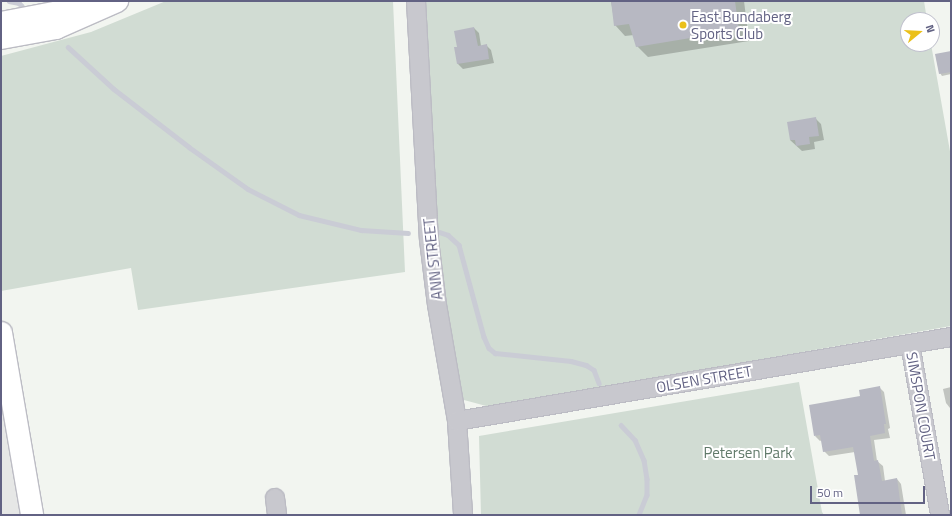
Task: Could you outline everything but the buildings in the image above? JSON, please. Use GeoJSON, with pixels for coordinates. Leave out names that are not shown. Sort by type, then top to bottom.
{"type":"FeatureCollection","features":[{"type":"Feature","properties":{"kind":"street","name":"ANN STREET"},"geometry":{"type":"LineString","coordinates":[[416,1],[429,240],[457,422],[463,515]]}},
{"type":"Feature","properties":{"kind":"street"},"geometry":{"type":"LineString","coordinates":[[1,23],[115,2]]}},
{"type":"Feature","properties":{"kind":"street"},"geometry":{"type":"LineString","coordinates":[[1,38],[56,28],[115,2]]}},
{"type":"Feature","properties":{"kind":"street"},"geometry":{"type":"LineString","coordinates":[[1,333],[32,515]]}},
{"type":"Feature","properties":{"kind":"street","name":"OLSEN STREET"},"geometry":{"type":"LineString","coordinates":[[457,422],[951,337]]}},
{"type":"Feature","properties":{"kind":"street","name":"SIMSPON COURT"},"geometry":{"type":"LineString","coordinates":[[910,344],[940,515]]}},
{"type":"Feature","properties":{"kind":"shaded area"},"geometry":{"type":"Polygon","coordinates":[[[1,336],[31,515],[1,515],[1,336]]]}},
{"type":"Feature","properties":{"kind":"green space"},"geometry":{"type":"Polygon","coordinates":[[[166,1],[393,1],[405,272],[138,310],[131,268],[1,291],[1,56],[91,32],[166,1]]]}},
{"type":"Feature","properties":{"kind":"green space"},"geometry":{"type":"Polygon","coordinates":[[[422,1],[924,1],[926,12],[900,12],[900,52],[932,52],[951,157],[951,326],[490,407],[464,400],[461,397],[437,253],[422,1]]]}},
{"type":"Feature","properties":{"kind":"green space","name":"Petersen Park"},"geometry":{"type":"Polygon","coordinates":[[[799,382],[822,512],[824,515],[481,515],[479,436],[799,382]]]}},
{"type":"Feature","properties":{"kind":"waterway"},"geometry":{"type":"LineString","coordinates":[[9,1],[19,3],[22,6]]}},
{"type":"Feature","properties":{"kind":"waterway"},"geometry":{"type":"LineString","coordinates":[[68,47],[114,89],[189,147],[248,189],[299,215],[361,230],[408,233]]}},
{"type":"Feature","properties":{"kind":"waterway"},"geometry":{"type":"LineString","coordinates":[[439,232],[448,235],[459,245],[484,337],[489,348],[495,353],[571,361],[586,365],[594,370],[599,383]]}},
{"type":"Feature","properties":{"kind":"waterway"},"geometry":{"type":"LineString","coordinates":[[621,425],[635,440],[644,460],[647,479],[647,495],[639,515]]}},
{"type":"Feature","properties":{"kind":"place","name":"East Bundaberg Sports Club"},"geometry":{"type":"Point","coordinates":[683,25]}}]}
